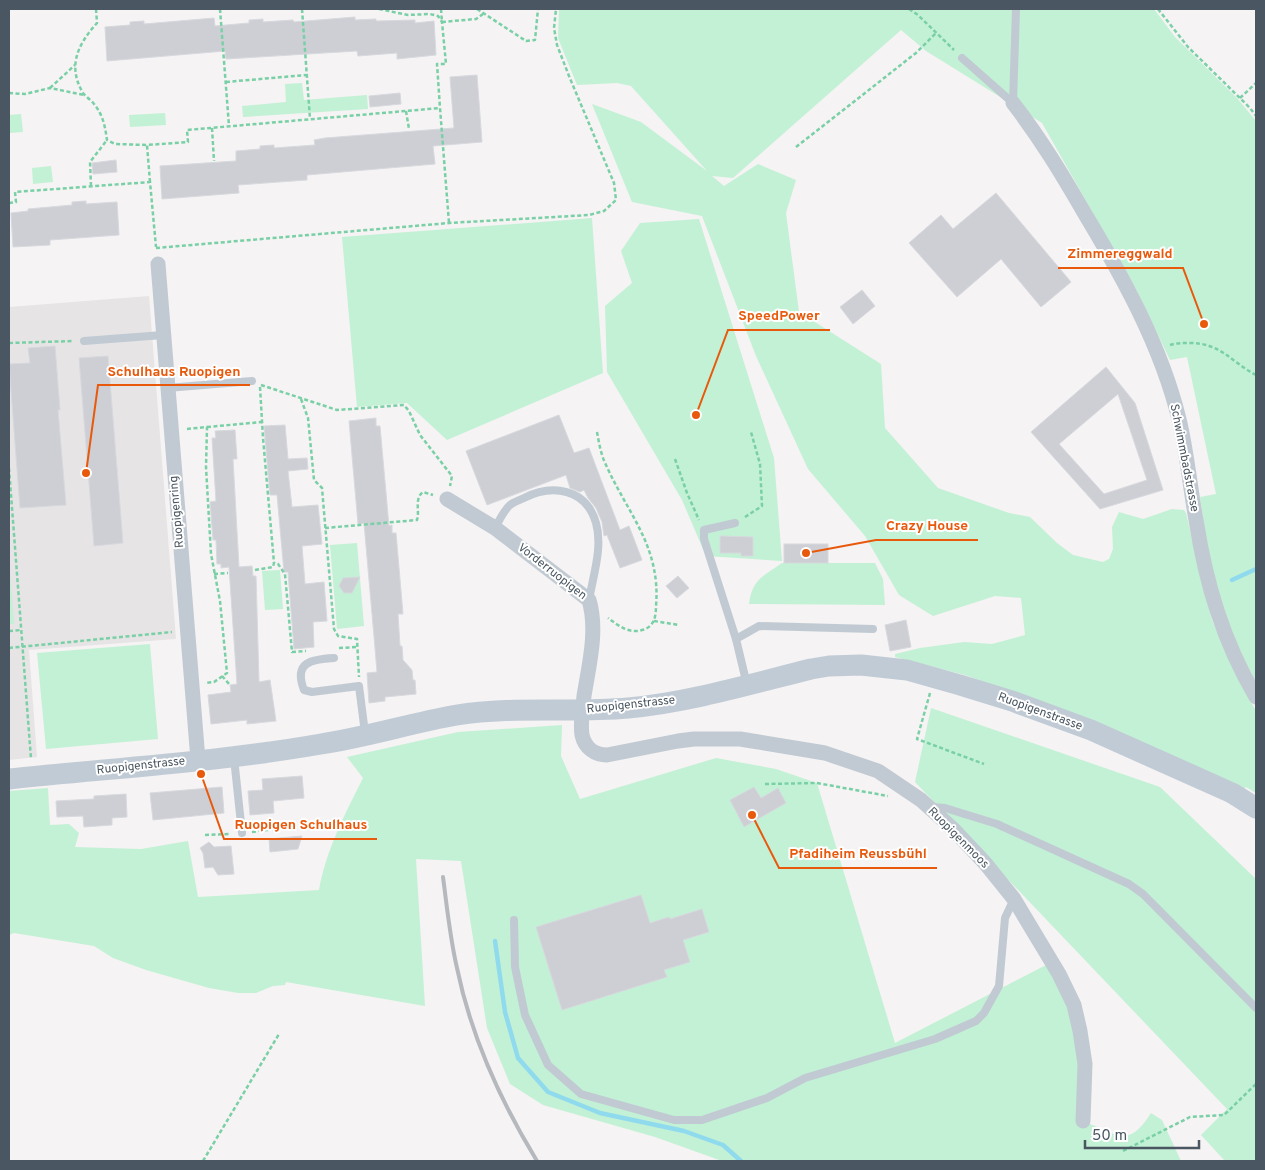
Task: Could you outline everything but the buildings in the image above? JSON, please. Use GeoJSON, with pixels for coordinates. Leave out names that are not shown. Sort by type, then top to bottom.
{"type":"FeatureCollection","features":[{"type":"Feature","properties":{"kind":"street","name":"Schwimmbadstrasse"},"geometry":{"type":"LineString","coordinates":[[1014,103],[1043,143],[1111,257],[1157,350],[1179,420],[1203,557],[1217,613],[1228,642],[1256,697]]}},
{"type":"Feature","properties":{"kind":"street","name":"Ruopigenring"},"geometry":{"type":"LineString","coordinates":[[158,264],[198,760]]}},
{"type":"Feature","properties":{"kind":"street","name":"Vorderruopigen"},"geometry":{"type":"LineString","coordinates":[[447,499],[495,528],[590,607],[593,629],[583,710]]}},
{"type":"Feature","properties":{"kind":"street","name":"Ruopigenstrasse"},"geometry":{"type":"LineString","coordinates":[[9,778],[198,760],[320,744],[366,736],[456,715],[483,712],[583,710],[661,704],[829,666],[862,665],[907,670],[1012,701],[1091,730],[1154,757],[1232,793],[1256,808]]}},
{"type":"Feature","properties":{"kind":"street","name":"Ruopigenmoos"},"geometry":{"type":"LineString","coordinates":[[583,710],[582,735],[585,744],[599,755],[694,739],[740,739],[825,753],[878,771],[920,800],[952,828],[1014,899],[1059,974],[1074,1005],[1080,1031],[1085,1064],[1083,1120]]}},
{"type":"Feature","properties":{"kind":"lane"},"geometry":{"type":"LineString","coordinates":[[1014,103],[1016,9]]}},
{"type":"Feature","properties":{"kind":"lane"},"geometry":{"type":"LineString","coordinates":[[962,58],[1014,103]]}},
{"type":"Feature","properties":{"kind":"lane"},"geometry":{"type":"LineString","coordinates":[[84,341],[163,335]]}},
{"type":"Feature","properties":{"kind":"lane"},"geometry":{"type":"LineString","coordinates":[[167,388],[252,381]]}},
{"type":"Feature","properties":{"kind":"lane"},"geometry":{"type":"LineString","coordinates":[[495,528],[510,505],[541,491],[559,490],[576,496],[583,501],[593,515],[599,544],[590,607]]}},
{"type":"Feature","properties":{"kind":"lane"},"geometry":{"type":"LineString","coordinates":[[735,523],[704,530],[704,539],[736,639],[747,685]]}},
{"type":"Feature","properties":{"kind":"lane"},"geometry":{"type":"LineString","coordinates":[[736,639],[759,626],[873,629]]}},
{"type":"Feature","properties":{"kind":"lane"},"geometry":{"type":"LineString","coordinates":[[334,658],[310,661],[304,666],[301,672],[301,682],[304,690],[312,692],[359,686],[366,736]]}},
{"type":"Feature","properties":{"kind":"lane"},"geometry":{"type":"LineString","coordinates":[[234,756],[242,833]]}},
{"type":"Feature","properties":{"kind":"lane"},"geometry":{"type":"LineString","coordinates":[[928,808],[945,808],[997,824],[1129,884],[1143,894],[1256,1008]]}},
{"type":"Feature","properties":{"kind":"lane"},"geometry":{"type":"LineString","coordinates":[[514,920],[515,967],[525,1015],[548,1065],[581,1094],[674,1120],[702,1120],[767,1098],[805,1078],[934,1039],[976,1021],[984,1013],[998,986],[1005,918],[1014,899]]}},
{"type":"Feature","properties":{"kind":"path"},"geometry":{"type":"LineString","coordinates":[[84,95],[75,65],[76,56],[85,37],[97,23],[96,9]]}},
{"type":"Feature","properties":{"kind":"path"},"geometry":{"type":"LineString","coordinates":[[220,9],[229,126]]}},
{"type":"Feature","properties":{"kind":"path"},"geometry":{"type":"LineString","coordinates":[[302,9],[310,119]]}},
{"type":"Feature","properties":{"kind":"path"},"geometry":{"type":"LineString","coordinates":[[379,9],[408,15],[430,14],[438,16],[442,22]]}},
{"type":"Feature","properties":{"kind":"path"},"geometry":{"type":"LineString","coordinates":[[441,9],[446,64],[437,64],[449,223]]}},
{"type":"Feature","properties":{"kind":"path"},"geometry":{"type":"LineString","coordinates":[[476,9],[526,41],[535,40],[538,9]]}},
{"type":"Feature","properties":{"kind":"path"},"geometry":{"type":"LineString","coordinates":[[147,145],[156,248],[449,223],[589,215],[604,211],[616,200],[614,183],[557,44],[554,28],[556,9]]}},
{"type":"Feature","properties":{"kind":"path"},"geometry":{"type":"LineString","coordinates":[[909,9],[962,58]]}},
{"type":"Feature","properties":{"kind":"path"},"geometry":{"type":"LineString","coordinates":[[1158,9],[1188,47],[1256,116]]}},
{"type":"Feature","properties":{"kind":"path"},"geometry":{"type":"LineString","coordinates":[[442,22],[476,19],[484,14]]}},
{"type":"Feature","properties":{"kind":"path"},"geometry":{"type":"LineString","coordinates":[[796,146],[916,53],[936,33]]}},
{"type":"Feature","properties":{"kind":"path"},"geometry":{"type":"LineString","coordinates":[[50,88],[75,65]]}},
{"type":"Feature","properties":{"kind":"path"},"geometry":{"type":"LineString","coordinates":[[226,82],[307,75]]}},
{"type":"Feature","properties":{"kind":"path"},"geometry":{"type":"LineString","coordinates":[[1240,98],[1256,83]]}},
{"type":"Feature","properties":{"kind":"path"},"geometry":{"type":"LineString","coordinates":[[9,94],[25,94],[50,88],[84,95],[93,102],[102,115],[107,140],[114,144],[147,145],[188,142],[186,130],[440,108]]}},
{"type":"Feature","properties":{"kind":"path"},"geometry":{"type":"LineString","coordinates":[[406,111],[409,129]]}},
{"type":"Feature","properties":{"kind":"path"},"geometry":{"type":"LineString","coordinates":[[212,128],[214,162]]}},
{"type":"Feature","properties":{"kind":"path"},"geometry":{"type":"LineString","coordinates":[[91,186],[90,162],[107,140]]}},
{"type":"Feature","properties":{"kind":"path"},"geometry":{"type":"LineString","coordinates":[[9,203],[16,202],[15,192],[150,182]]}},
{"type":"Feature","properties":{"kind":"path"},"geometry":{"type":"LineString","coordinates":[[9,344],[84,341]]}},
{"type":"Feature","properties":{"kind":"path"},"geometry":{"type":"LineString","coordinates":[[1157,350],[1174,344],[1203,343],[1218,348],[1244,369],[1256,375]]}},
{"type":"Feature","properties":{"kind":"path"},"geometry":{"type":"LineString","coordinates":[[255,570],[272,567],[274,563],[260,385],[337,410],[404,405],[409,411],[420,435],[452,476],[447,499],[423,492],[419,495],[417,520],[325,528]]}},
{"type":"Feature","properties":{"kind":"path"},"geometry":{"type":"LineString","coordinates":[[300,398],[308,418],[314,480],[322,488],[334,629],[338,636],[357,639],[359,686]]}},
{"type":"Feature","properties":{"kind":"path"},"geometry":{"type":"LineString","coordinates":[[170,430],[263,422]]}},
{"type":"Feature","properties":{"kind":"path"},"geometry":{"type":"LineString","coordinates":[[192,684],[214,682],[227,673],[220,601],[214,574],[206,467],[207,426]]}},
{"type":"Feature","properties":{"kind":"path"},"geometry":{"type":"LineString","coordinates":[[590,607],[621,628],[635,632],[650,626],[654,621],[657,597],[656,574],[645,538],[605,464],[598,432]]}},
{"type":"Feature","properties":{"kind":"path"},"geometry":{"type":"LineString","coordinates":[[735,523],[762,506],[760,464],[751,432]]}},
{"type":"Feature","properties":{"kind":"path"},"geometry":{"type":"LineString","coordinates":[[675,459],[687,493],[704,530]]}},
{"type":"Feature","properties":{"kind":"path"},"geometry":{"type":"LineString","coordinates":[[9,468],[31,766]]}},
{"type":"Feature","properties":{"kind":"path"},"geometry":{"type":"LineString","coordinates":[[274,563],[278,564],[285,574],[292,652],[309,651]]}},
{"type":"Feature","properties":{"kind":"path"},"geometry":{"type":"LineString","coordinates":[[214,574],[228,573]]}},
{"type":"Feature","properties":{"kind":"path"},"geometry":{"type":"LineString","coordinates":[[654,621],[679,625]]}},
{"type":"Feature","properties":{"kind":"path"},"geometry":{"type":"LineString","coordinates":[[9,632],[21,630]]}},
{"type":"Feature","properties":{"kind":"path"},"geometry":{"type":"LineString","coordinates":[[9,648],[179,632]]}},
{"type":"Feature","properties":{"kind":"path"},"geometry":{"type":"LineString","coordinates":[[334,649],[358,647]]}},
{"type":"Feature","properties":{"kind":"path"},"geometry":{"type":"LineString","coordinates":[[222,676],[230,685]]}},
{"type":"Feature","properties":{"kind":"path"},"geometry":{"type":"LineString","coordinates":[[926,708],[917,739],[984,764]]}},
{"type":"Feature","properties":{"kind":"path"},"geometry":{"type":"LineString","coordinates":[[766,784],[817,783],[892,797]]}},
{"type":"Feature","properties":{"kind":"path"},"geometry":{"type":"LineString","coordinates":[[203,1161],[279,1034]]}},
{"type":"Feature","properties":{"kind":"path"},"geometry":{"type":"LineString","coordinates":[[1123,1151],[1190,1117],[1224,1115],[1256,1084]]}},
{"type":"Feature","properties":{"kind":"shaded area"},"geometry":{"type":"Polygon","coordinates":[[[149,296],[176,639],[29,650],[37,757],[9,760],[9,307],[149,296]]]}},
{"type":"Feature","properties":{"kind":"green space"},"geometry":{"type":"Polygon","coordinates":[[[559,9],[1154,9],[1175,37],[1237,98],[1256,121],[1256,682],[1228,620],[1217,588],[1209,555],[1200,497],[1216,494],[1187,357],[1170,360],[1137,291],[1042,123],[926,51],[901,30],[733,178],[712,176],[724,186],[758,164],[796,180],[786,213],[799,312],[881,364],[885,428],[938,488],[1009,513],[1030,517],[1057,543],[1073,555],[1103,562],[1109,559],[1113,549],[1112,527],[1119,512],[1143,519],[1172,509],[1184,510],[1212,620],[1237,677],[1256,711],[1256,793],[1246,787],[1244,790],[1088,719],[965,675],[895,657],[895,654],[920,648],[964,642],[992,644],[1025,635],[1021,598],[995,596],[933,616],[899,595],[865,536],[808,469],[756,356],[702,216],[632,202],[592,104],[641,122],[707,171],[631,86],[617,83],[577,85],[558,38],[559,9]]]}},
{"type":"Feature","properties":{"kind":"green space"},"geometry":{"type":"Polygon","coordinates":[[[302,83],[304,100],[367,95],[368,109],[243,117],[242,106],[286,102],[285,84],[302,83]]]}},
{"type":"Feature","properties":{"kind":"green space"},"geometry":{"type":"Polygon","coordinates":[[[165,113],[166,125],[130,127],[129,115],[165,113]]]}},
{"type":"Feature","properties":{"kind":"green space"},"geometry":{"type":"Polygon","coordinates":[[[21,114],[23,132],[9,133],[9,115],[21,114]]]}},
{"type":"Feature","properties":{"kind":"green space"},"geometry":{"type":"Polygon","coordinates":[[[51,166],[53,182],[33,184],[32,168],[51,166]]]}},
{"type":"Feature","properties":{"kind":"green space"},"geometry":{"type":"Polygon","coordinates":[[[592,218],[603,373],[447,440],[407,403],[357,407],[342,237],[592,218]]]}},
{"type":"Feature","properties":{"kind":"green space"},"geometry":{"type":"Polygon","coordinates":[[[699,219],[774,458],[782,561],[706,556],[682,500],[607,372],[605,306],[632,283],[621,251],[640,223],[699,219]]]}},
{"type":"Feature","properties":{"kind":"green space"},"geometry":{"type":"Polygon","coordinates":[[[357,543],[364,626],[337,629],[330,545],[357,543]]]}},
{"type":"Feature","properties":{"kind":"green space"},"geometry":{"type":"Polygon","coordinates":[[[9,557],[14,624],[9,624],[9,557]]]}},
{"type":"Feature","properties":{"kind":"green space"},"geometry":{"type":"Polygon","coordinates":[[[782,563],[875,563],[883,579],[885,605],[749,604],[753,589],[760,579],[782,563]]]}},
{"type":"Feature","properties":{"kind":"green space"},"geometry":{"type":"Polygon","coordinates":[[[280,570],[283,609],[265,610],[262,571],[280,570]]]}},
{"type":"Feature","properties":{"kind":"green space"},"geometry":{"type":"Polygon","coordinates":[[[150,644],[158,739],[46,749],[37,653],[150,644]]]}},
{"type":"Feature","properties":{"kind":"green space"},"geometry":{"type":"Polygon","coordinates":[[[931,708],[1160,787],[1256,879],[1256,1161],[1225,1161],[1201,1135],[1227,1109],[915,782],[931,708]]]}},
{"type":"Feature","properties":{"kind":"green space"},"geometry":{"type":"Polygon","coordinates":[[[562,725],[561,756],[580,799],[716,758],[776,769],[817,783],[895,1043],[1048,964],[1073,1020],[1079,1058],[1079,1121],[1111,1133],[1126,1136],[1134,1133],[1151,1113],[1162,1120],[1181,1161],[722,1161],[655,1137],[543,1105],[510,1084],[487,1028],[461,861],[416,859],[425,1006],[286,982],[285,985],[273,986],[256,993],[238,993],[209,988],[146,970],[113,958],[94,946],[14,933],[9,935],[9,791],[48,788],[50,825],[69,824],[79,833],[75,847],[141,849],[188,841],[198,897],[319,890],[331,846],[363,778],[347,757],[458,732],[562,725]]]}},
{"type":"Feature","properties":{"kind":"waterway"},"geometry":{"type":"LineString","coordinates":[[1232,580],[1256,569]]}},
{"type":"Feature","properties":{"kind":"waterway"},"geometry":{"type":"LineString","coordinates":[[495,941],[505,1012],[518,1058],[548,1092],[600,1113],[684,1131],[723,1145],[741,1161]]}},
{"type":"Feature","properties":{"kind":"railway"},"geometry":{"type":"LineString","coordinates":[[443,877],[455,957],[470,1019],[489,1068],[511,1116],[537,1161]]}},
{"type":"Feature","properties":{"kind":"place","name":"Zimmereggwald"},"geometry":{"type":"Point","coordinates":[1204,324]}},
{"type":"Feature","properties":{"kind":"place","name":"SpeedPower"},"geometry":{"type":"Point","coordinates":[696,415]}},
{"type":"Feature","properties":{"kind":"place","name":"Schulhaus Ruopigen"},"geometry":{"type":"Point","coordinates":[86,473]}},
{"type":"Feature","properties":{"kind":"place","name":"Crazy House"},"geometry":{"type":"Point","coordinates":[806,553]}},
{"type":"Feature","properties":{"kind":"place","name":"Ruopigen Schulhaus"},"geometry":{"type":"Point","coordinates":[201,774]}},
{"type":"Feature","properties":{"kind":"place","name":"Pfadiheim Reussbühl"},"geometry":{"type":"Point","coordinates":[752,815]}}]}
